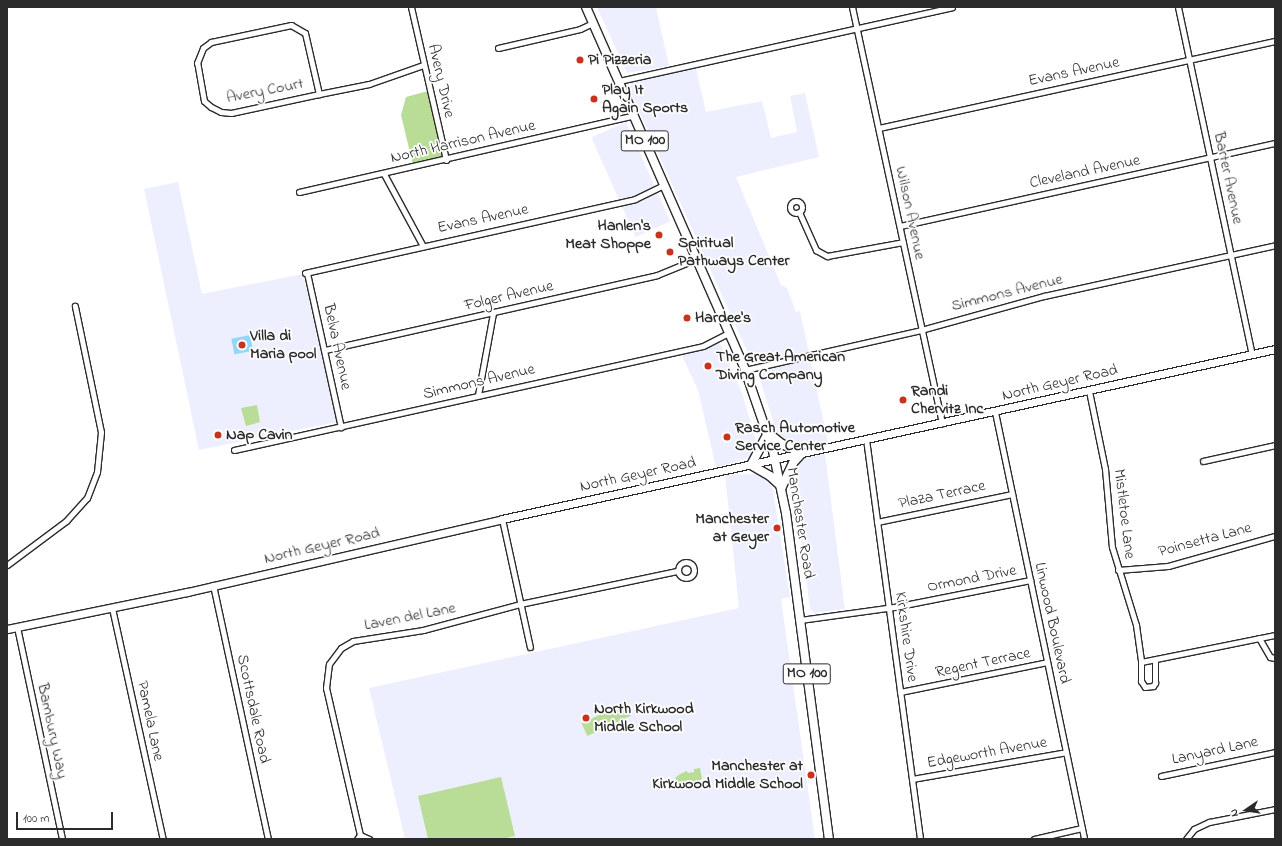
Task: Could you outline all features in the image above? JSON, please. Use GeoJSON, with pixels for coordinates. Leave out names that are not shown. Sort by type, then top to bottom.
{"type":"FeatureCollection","features":[{"type":"Feature","properties":{"kind":"main road","name":"Manchester Road"},"geometry":{"type":"LineString","coordinates":[[586,7],[745,370],[776,459],[782,487],[829,839]]}},
{"type":"Feature","properties":{"kind":"main road"},"geometry":{"type":"LineString","coordinates":[[768,433],[782,444],[802,453],[793,463],[782,487],[770,476],[751,465],[768,433]]}},
{"type":"Feature","properties":{"kind":"street","name":"Avery Drive"},"geometry":{"type":"LineString","coordinates":[[411,7],[423,65],[446,160]]}},
{"type":"Feature","properties":{"kind":"street","name":"Wilson Avenue"},"geometry":{"type":"LineString","coordinates":[[852,7],[942,423]]}},
{"type":"Feature","properties":{"kind":"street"},"geometry":{"type":"LineString","coordinates":[[619,81],[952,7]]}},
{"type":"Feature","properties":{"kind":"street","name":"Barter Avenue"},"geometry":{"type":"LineString","coordinates":[[1178,7],[1252,354]]}},
{"type":"Feature","properties":{"kind":"street"},"geometry":{"type":"LineString","coordinates":[[498,48],[580,29],[593,23]]}},
{"type":"Feature","properties":{"kind":"street","name":"Avery Court"},"geometry":{"type":"LineString","coordinates":[[319,94],[305,33],[291,26],[211,42],[199,54],[197,63],[204,101],[221,112],[231,113],[368,84],[423,65]]}},
{"type":"Feature","properties":{"kind":"street","name":"Evans Avenue"},"geometry":{"type":"LineString","coordinates":[[879,128],[1275,41]]}},
{"type":"Feature","properties":{"kind":"street","name":"North Harrison Avenue"},"geometry":{"type":"LineString","coordinates":[[299,192],[446,160],[634,116]]}},
{"type":"Feature","properties":{"kind":"street","name":"Cleveland Avenue"},"geometry":{"type":"LineString","coordinates":[[900,226],[1275,143]]}},
{"type":"Feature","properties":{"kind":"street"},"geometry":{"type":"LineString","coordinates":[[384,174],[423,246]]}},
{"type":"Feature","properties":{"kind":"street","name":"Evans Avenue"},"geometry":{"type":"LineString","coordinates":[[306,273],[635,200],[664,185]]}},
{"type":"Feature","properties":{"kind":"street"},"geometry":{"type":"LineString","coordinates":[[799,212],[816,250],[827,256],[903,242]]}},
{"type":"Feature","properties":{"kind":"street","name":"Simmons Avenue"},"geometry":{"type":"LineString","coordinates":[[745,370],[921,330],[1024,301],[1275,245]]}},
{"type":"Feature","properties":{"kind":"street","name":"Folger Avenue"},"geometry":{"type":"LineString","coordinates":[[325,350],[657,275],[696,259]]}},
{"type":"Feature","properties":{"kind":"street","name":"Belva Avenue"},"geometry":{"type":"LineString","coordinates":[[306,273],[325,350],[341,427]]}},
{"type":"Feature","properties":{"kind":"street"},"geometry":{"type":"LineString","coordinates":[[7,565],[66,521],[87,498],[97,472],[101,432],[75,306]]}},
{"type":"Feature","properties":{"kind":"street"},"geometry":{"type":"LineString","coordinates":[[478,395],[493,313]]}},
{"type":"Feature","properties":{"kind":"street","name":"Simmons Avenue"},"geometry":{"type":"LineString","coordinates":[[234,450],[703,346],[728,333]]}},
{"type":"Feature","properties":{"kind":"street","name":"North Geyer Road"},"geometry":{"type":"LineString","coordinates":[[7,629],[112,608],[502,519],[995,412],[1275,349]]}},
{"type":"Feature","properties":{"kind":"street","name":"Mistletoe Lane"},"geometry":{"type":"LineString","coordinates":[[1089,391],[1105,469],[1112,547],[1136,625],[1141,662],[1142,685],[1149,688],[1155,683],[1155,660]]}},
{"type":"Feature","properties":{"kind":"street","name":"Linwood Boulevard"},"geometry":{"type":"LineString","coordinates":[[995,412],[1084,839]]}},
{"type":"Feature","properties":{"kind":"street","name":"Kirkshire Drive"},"geometry":{"type":"LineString","coordinates":[[866,439],[920,839]]}},
{"type":"Feature","properties":{"kind":"street"},"geometry":{"type":"LineString","coordinates":[[1203,461],[1275,445]]}},
{"type":"Feature","properties":{"kind":"street","name":"Plaza Terrace"},"geometry":{"type":"LineString","coordinates":[[877,522],[1012,494]]}},
{"type":"Feature","properties":{"kind":"street"},"geometry":{"type":"LineString","coordinates":[[502,519],[530,647]]}},
{"type":"Feature","properties":{"kind":"street","name":"Poinsetta Lane"},"geometry":{"type":"LineString","coordinates":[[1118,570],[1168,566],[1275,536]]}},
{"type":"Feature","properties":{"kind":"street","name":"Laven del Lane"},"geometry":{"type":"LineString","coordinates":[[369,839],[358,837],[326,688],[329,664],[335,654],[353,641],[423,630],[520,604],[676,571]]}},
{"type":"Feature","properties":{"kind":"street","name":"Ormond Drive"},"geometry":{"type":"LineString","coordinates":[[800,620],[888,607],[1030,580]]}},
{"type":"Feature","properties":{"kind":"street","name":"Scottsdale Road"},"geometry":{"type":"LineString","coordinates":[[214,585],[268,839]]}},
{"type":"Feature","properties":{"kind":"street","name":"Pamela Lane"},"geometry":{"type":"LineString","coordinates":[[112,608],[163,839]]}},
{"type":"Feature","properties":{"kind":"street","name":"Bambury Way"},"geometry":{"type":"LineString","coordinates":[[17,627],[62,839]]}},
{"type":"Feature","properties":{"kind":"street"},"geometry":{"type":"LineString","coordinates":[[1141,662],[1275,635]]}},
{"type":"Feature","properties":{"kind":"street"},"geometry":{"type":"LineString","coordinates":[[1259,638],[1267,653],[1275,658]]}},
{"type":"Feature","properties":{"kind":"street","name":"Regent Terrace"},"geometry":{"type":"LineString","coordinates":[[900,692],[1047,662]]}},
{"type":"Feature","properties":{"kind":"street","name":"Edgeworth Avenue"},"geometry":{"type":"LineString","coordinates":[[912,780],[1066,752]]}},
{"type":"Feature","properties":{"kind":"street","name":"Lanyard Lane"},"geometry":{"type":"LineString","coordinates":[[1161,776],[1275,752]]}},
{"type":"Feature","properties":{"kind":"street"},"geometry":{"type":"LineString","coordinates":[[1186,839],[1194,829],[1209,822],[1275,809]]}},
{"type":"Feature","properties":{"kind":"street"},"geometry":{"type":"LineString","coordinates":[[1034,839],[1082,828]]}},
{"type":"Feature","properties":{"kind":"shaded area"},"geometry":{"type":"Polygon","coordinates":[[[597,7],[656,7],[669,66],[627,73],[597,7]]]}},
{"type":"Feature","properties":{"kind":"shaded area"},"geometry":{"type":"Polygon","coordinates":[[[696,68],[706,112],[762,101],[771,138],[797,132],[790,96],[805,93],[819,157],[736,177],[781,285],[787,288],[796,312],[800,311],[809,353],[758,364],[752,362],[630,91],[631,81],[696,68]]]}},
{"type":"Feature","properties":{"kind":"shaded area"},"geometry":{"type":"Polygon","coordinates":[[[626,122],[670,222],[636,237],[591,137],[626,122]]]}},
{"type":"Feature","properties":{"kind":"shaded area"},"geometry":{"type":"Polygon","coordinates":[[[178,182],[202,294],[303,274],[337,422],[199,450],[144,189],[178,182]]]}},
{"type":"Feature","properties":{"kind":"shaded area"},"geometry":{"type":"Polygon","coordinates":[[[717,342],[721,345],[742,393],[756,441],[750,457],[716,468],[698,390],[681,354],[717,342]]]}},
{"type":"Feature","properties":{"kind":"shaded area"},"geometry":{"type":"Polygon","coordinates":[[[810,359],[828,442],[791,445],[777,433],[758,374],[762,369],[810,359]]]}},
{"type":"Feature","properties":{"kind":"shaded area"},"geometry":{"type":"Polygon","coordinates":[[[825,454],[845,609],[814,613],[810,609],[792,469],[799,459],[825,454]]]}},
{"type":"Feature","properties":{"kind":"shaded area","name":"North Kirkwood Middle School"},"geometry":{"type":"Polygon","coordinates":[[[756,474],[769,480],[773,491],[790,597],[781,599],[815,839],[405,839],[369,688],[739,608],[725,475],[756,474]]]}},
{"type":"Feature","properties":{"kind":"green space"},"geometry":{"type":"Polygon","coordinates":[[[428,91],[444,158],[413,165],[401,115],[406,97],[428,91]]]}},
{"type":"Feature","properties":{"kind":"green space"},"geometry":{"type":"Polygon","coordinates":[[[257,405],[260,422],[246,426],[241,408],[257,405]]]}},
{"type":"Feature","properties":{"kind":"green space"},"geometry":{"type":"Polygon","coordinates":[[[625,703],[631,716],[587,736],[581,723],[625,703]]]}},
{"type":"Feature","properties":{"kind":"green space"},"geometry":{"type":"Polygon","coordinates":[[[700,768],[702,779],[684,788],[681,781],[678,783],[675,778],[687,771],[688,773],[694,772],[694,769],[700,768]]]}},
{"type":"Feature","properties":{"kind":"green space"},"geometry":{"type":"Polygon","coordinates":[[[501,777],[515,836],[502,839],[428,839],[418,796],[501,777]]]}},
{"type":"Feature","properties":{"kind":"water","name":"Villa di Maria pool"},"geometry":{"type":"Polygon","coordinates":[[[250,335],[253,351],[234,354],[231,339],[250,335]]]}},
{"type":"Feature","properties":{"kind":"place","name":"Pi Pizzeria"},"geometry":{"type":"Point","coordinates":[580,60]}},
{"type":"Feature","properties":{"kind":"place","name":"Play It Again Sports"},"geometry":{"type":"Point","coordinates":[594,99]}},
{"type":"Feature","properties":{"kind":"place","name":"Hanlen's Meat Shoppe"},"geometry":{"type":"Point","coordinates":[659,235]}},
{"type":"Feature","properties":{"kind":"place","name":"Spiritual Pathways Center"},"geometry":{"type":"Point","coordinates":[670,252]}},
{"type":"Feature","properties":{"kind":"place","name":"Hardee's"},"geometry":{"type":"Point","coordinates":[687,318]}},
{"type":"Feature","properties":{"kind":"place","name":"Villa di Maria pool"},"geometry":{"type":"Point","coordinates":[242,345]}},
{"type":"Feature","properties":{"kind":"place","name":"The Great American Diving Company"},"geometry":{"type":"Point","coordinates":[708,366]}},
{"type":"Feature","properties":{"kind":"place","name":"Randi Chervitz Inc"},"geometry":{"type":"Point","coordinates":[903,400]}},
{"type":"Feature","properties":{"kind":"place","name":"Nap Cavin"},"geometry":{"type":"Point","coordinates":[218,435]}},
{"type":"Feature","properties":{"kind":"place","name":"Rasch Automotive Service Center"},"geometry":{"type":"Point","coordinates":[727,437]}},
{"type":"Feature","properties":{"kind":"place","name":"Manchester at Geyer"},"geometry":{"type":"Point","coordinates":[777,528]}},
{"type":"Feature","properties":{"kind":"place","name":"North Kirkwood Middle School"},"geometry":{"type":"Point","coordinates":[586,718]}},
{"type":"Feature","properties":{"kind":"place","name":"Manchester at Kirkwood Middle School"},"geometry":{"type":"Point","coordinates":[811,775]}}]}
